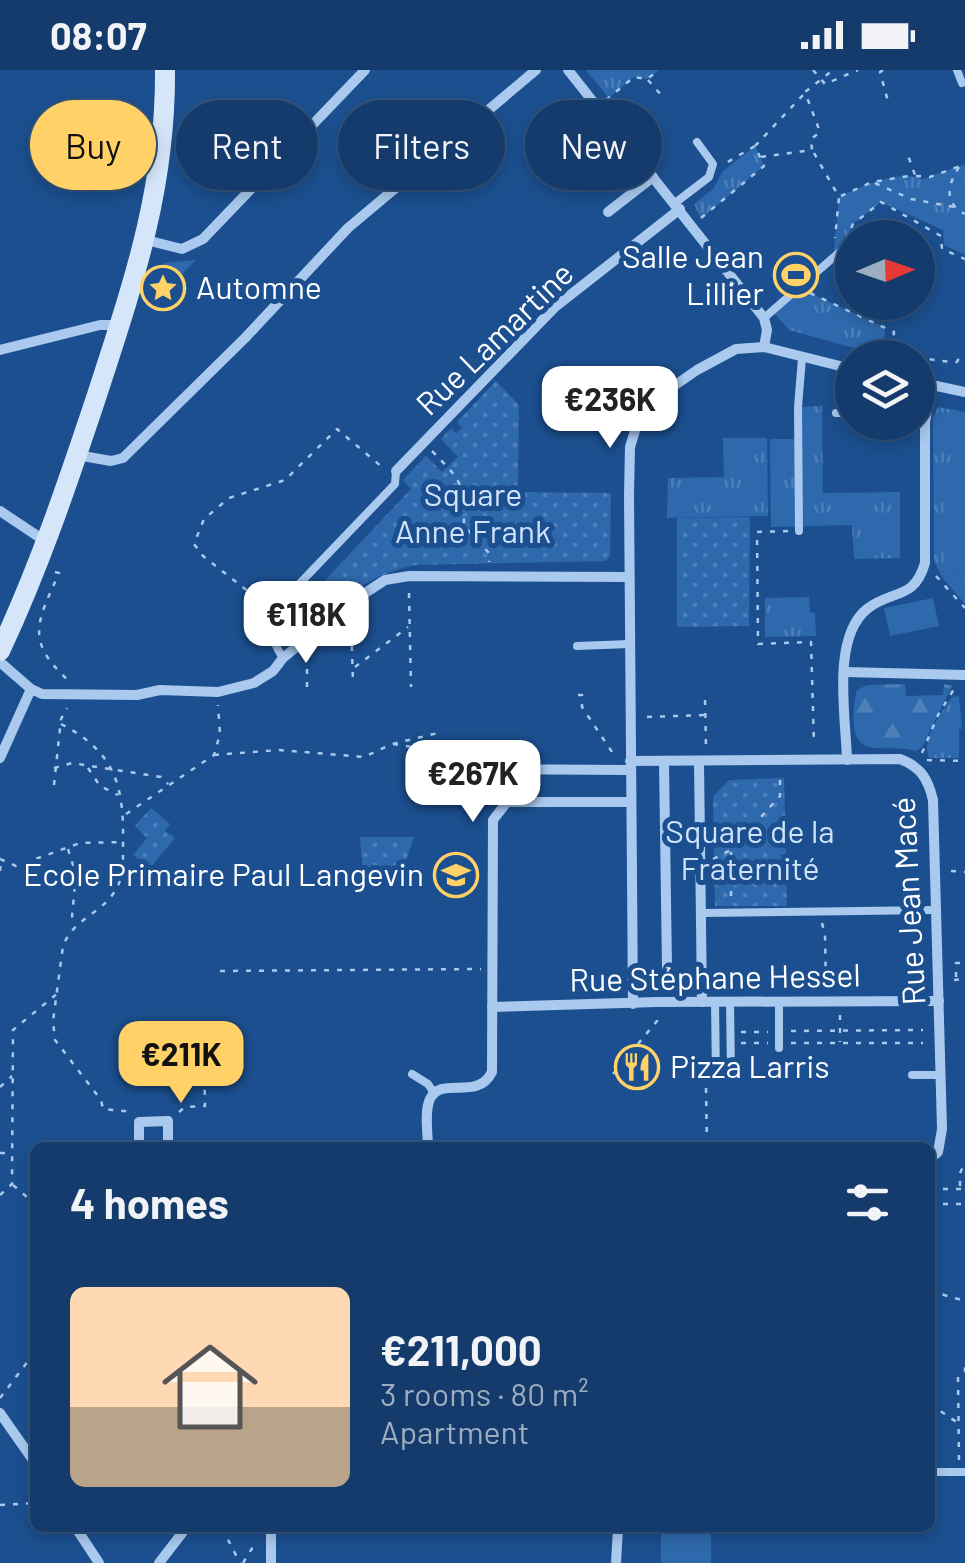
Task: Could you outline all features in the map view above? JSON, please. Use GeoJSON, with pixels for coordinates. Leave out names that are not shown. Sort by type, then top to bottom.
{"type":"FeatureCollection","features":[{"type":"Feature","properties":{"kind":"main road"},"geometry":{"type":"LineString","coordinates":[[0,651],[5,628],[46,542],[77,455],[146,240],[159,176],[165,70]]}},
{"type":"Feature","properties":{"kind":"street"},"geometry":{"type":"LineString","coordinates":[[146,240],[182,248],[203,240],[365,70]]}},
{"type":"Feature","properties":{"kind":"street"},"geometry":{"type":"LineString","coordinates":[[77,455],[111,461],[123,458],[245,338],[348,228],[536,70]]}},
{"type":"Feature","properties":{"kind":"street"},"geometry":{"type":"LineString","coordinates":[[568,70],[593,100]]}},
{"type":"Feature","properties":{"kind":"street"},"geometry":{"type":"LineString","coordinates":[[662,187],[764,318],[768,330],[764,347]]}},
{"type":"Feature","properties":{"kind":"street"},"geometry":{"type":"LineString","coordinates":[[608,212],[636,190]]}},
{"type":"Feature","properties":{"kind":"street","name":"Rue Lamartine"},"geometry":{"type":"LineString","coordinates":[[396,471],[555,308],[678,206]]}},
{"type":"Feature","properties":{"kind":"street"},"geometry":{"type":"LineString","coordinates":[[0,350],[100,325],[120,326]]}},
{"type":"Feature","properties":{"kind":"street"},"geometry":{"type":"LineString","coordinates":[[632,1004],[630,448],[642,408],[697,370],[736,350],[764,347],[835,365]]}},
{"type":"Feature","properties":{"kind":"street"},"geometry":{"type":"LineString","coordinates":[[935,386],[965,392]]}},
{"type":"Feature","properties":{"kind":"street"},"geometry":{"type":"LineString","coordinates":[[847,760],[844,644],[867,609],[910,590],[920,581],[925,563],[922,440]]}},
{"type":"Feature","properties":{"kind":"street"},"geometry":{"type":"LineString","coordinates":[[0,511],[46,542]]}},
{"type":"Feature","properties":{"kind":"street"},"geometry":{"type":"LineString","coordinates":[[0,662],[42,694],[218,692],[254,683],[274,671],[283,658],[385,580],[409,576],[629,577]]}},
{"type":"Feature","properties":{"kind":"street"},"geometry":{"type":"LineString","coordinates":[[844,672],[962,679]]}},
{"type":"Feature","properties":{"kind":"street"},"geometry":{"type":"LineString","coordinates":[[0,758],[31,689]]}},
{"type":"Feature","properties":{"kind":"street","name":"Rue Jean Macé"},"geometry":{"type":"LineString","coordinates":[[478,769],[613,770],[664,762],[780,760],[900,759],[914,764],[928,780],[933,800],[942,1130],[935,1155]]}},
{"type":"Feature","properties":{"kind":"street"},"geometry":{"type":"LineString","coordinates":[[664,762],[667,968]]}},
{"type":"Feature","properties":{"kind":"street"},"geometry":{"type":"LineString","coordinates":[[702,762],[702,1002]]}},
{"type":"Feature","properties":{"kind":"street"},"geometry":{"type":"LineString","coordinates":[[428,1142],[428,1101],[434,1093],[443,1088],[478,1088],[492,1072],[493,820],[507,802],[630,802]]}},
{"type":"Feature","properties":{"kind":"street","name":"Rue Stéphane Hessel"},"geometry":{"type":"LineString","coordinates":[[492,1007],[939,1001]]}},
{"type":"Feature","properties":{"kind":"street"},"geometry":{"type":"LineString","coordinates":[[139,1142],[138,1122],[168,1121],[168,1142]]}},
{"type":"Feature","properties":{"kind":"street"},"geometry":{"type":"LineString","coordinates":[[0,1413],[30,1455]]}},
{"type":"Feature","properties":{"kind":"street"},"geometry":{"type":"LineString","coordinates":[[79,1532],[99,1563]]}},
{"type":"Feature","properties":{"kind":"street"},"geometry":{"type":"LineString","coordinates":[[159,1563],[183,1532]]}},
{"type":"Feature","properties":{"kind":"street"},"geometry":{"type":"LineString","coordinates":[[271,1532],[271,1563]]}},
{"type":"Feature","properties":{"kind":"street"},"geometry":{"type":"LineString","coordinates":[[616,1563],[618,1532]]}},
{"type":"Feature","properties":{"kind":"lane"},"geometry":{"type":"LineString","coordinates":[[957,70],[962,83]]}},
{"type":"Feature","properties":{"kind":"lane"},"geometry":{"type":"LineString","coordinates":[[678,206],[709,177],[713,164],[697,142]]}},
{"type":"Feature","properties":{"kind":"lane"},"geometry":{"type":"LineString","coordinates":[[764,318],[833,259]]}},
{"type":"Feature","properties":{"kind":"lane"},"geometry":{"type":"LineString","coordinates":[[799,531],[798,407],[802,358]]}},
{"type":"Feature","properties":{"kind":"lane"},"geometry":{"type":"LineString","coordinates":[[283,658],[270,638],[270,623],[280,604],[395,484],[396,471]]}},
{"type":"Feature","properties":{"kind":"lane"},"geometry":{"type":"LineString","coordinates":[[577,646],[630,644]]}},
{"type":"Feature","properties":{"kind":"lane"},"geometry":{"type":"LineString","coordinates":[[701,913],[936,910]]}},
{"type":"Feature","properties":{"kind":"lane"},"geometry":{"type":"LineString","coordinates":[[779,1001],[779,1046]]}},
{"type":"Feature","properties":{"kind":"lane"},"geometry":{"type":"LineString","coordinates":[[715,1002],[716,1080]]}},
{"type":"Feature","properties":{"kind":"lane"},"geometry":{"type":"LineString","coordinates":[[730,1002],[731,1073]]}},
{"type":"Feature","properties":{"kind":"lane"},"geometry":{"type":"LineString","coordinates":[[412,1074],[434,1093]]}},
{"type":"Feature","properties":{"kind":"lane"},"geometry":{"type":"LineString","coordinates":[[912,1075],[940,1075]]}},
{"type":"Feature","properties":{"kind":"lane"},"geometry":{"type":"LineString","coordinates":[[935,1472],[962,1472]]}},
{"type":"Feature","properties":{"kind":"path"},"geometry":{"type":"LineString","coordinates":[[646,79],[659,70]]}},
{"type":"Feature","properties":{"kind":"path"},"geometry":{"type":"LineString","coordinates":[[813,70],[825,84],[858,70]]}},
{"type":"Feature","properties":{"kind":"path"},"geometry":{"type":"LineString","coordinates":[[711,170],[755,146],[777,124],[779,116],[833,70]]}},
{"type":"Feature","properties":{"kind":"path"},"geometry":{"type":"LineString","coordinates":[[880,71],[889,105]]}},
{"type":"Feature","properties":{"kind":"path"},"geometry":{"type":"LineString","coordinates":[[605,100],[634,77],[646,79],[662,96]]}},
{"type":"Feature","properties":{"kind":"path"},"geometry":{"type":"LineString","coordinates":[[805,92],[820,132],[811,139],[812,150],[839,197],[833,259]]}},
{"type":"Feature","properties":{"kind":"path"},"geometry":{"type":"LineString","coordinates":[[692,225],[764,166],[755,146]]}},
{"type":"Feature","properties":{"kind":"path"},"geometry":{"type":"LineString","coordinates":[[760,157],[812,150]]}},
{"type":"Feature","properties":{"kind":"path"},"geometry":{"type":"LineString","coordinates":[[906,150],[914,175]]}},
{"type":"Feature","properties":{"kind":"path"},"geometry":{"type":"LineString","coordinates":[[839,197],[872,182],[914,175],[930,177],[965,164]]}},
{"type":"Feature","properties":{"kind":"path"},"geometry":{"type":"LineString","coordinates":[[954,207],[948,194],[959,166]]}},
{"type":"Feature","properties":{"kind":"path"},"geometry":{"type":"LineString","coordinates":[[872,182],[911,199],[954,207],[965,214]]}},
{"type":"Feature","properties":{"kind":"path"},"geometry":{"type":"LineString","coordinates":[[858,220],[881,202],[913,220]]}},
{"type":"Feature","properties":{"kind":"path"},"geometry":{"type":"LineString","coordinates":[[935,233],[941,236],[942,249],[965,259]]}},
{"type":"Feature","properties":{"kind":"path"},"geometry":{"type":"LineString","coordinates":[[799,288],[894,332],[893,340]]}},
{"type":"Feature","properties":{"kind":"path"},"geometry":{"type":"LineString","coordinates":[[935,359],[952,363],[962,353]]}},
{"type":"Feature","properties":{"kind":"path"},"geometry":{"type":"LineString","coordinates":[[959,359],[965,365]]}},
{"type":"Feature","properties":{"kind":"path"},"geometry":{"type":"LineString","coordinates":[[275,613],[203,556],[194,544],[204,518],[229,498],[285,480],[337,428],[382,467],[395,484]]}},
{"type":"Feature","properties":{"kind":"path"},"geometry":{"type":"LineString","coordinates":[[424,444],[450,468],[464,491],[464,526],[489,553],[489,578]]}},
{"type":"Feature","properties":{"kind":"path"},"geometry":{"type":"LineString","coordinates":[[775,532],[757,532],[758,644],[811,642],[814,740]]}},
{"type":"Feature","properties":{"kind":"path"},"geometry":{"type":"LineString","coordinates":[[925,563],[965,608]]}},
{"type":"Feature","properties":{"kind":"path"},"geometry":{"type":"LineString","coordinates":[[53,571],[59,573],[38,621],[38,639],[51,665],[70,682],[70,691]]}},
{"type":"Feature","properties":{"kind":"path"},"geometry":{"type":"LineString","coordinates":[[409,576],[411,687]]}},
{"type":"Feature","properties":{"kind":"path"},"geometry":{"type":"LineString","coordinates":[[350,604],[353,683]]}},
{"type":"Feature","properties":{"kind":"path"},"geometry":{"type":"LineString","coordinates":[[354,668],[410,626]]}},
{"type":"Feature","properties":{"kind":"path"},"geometry":{"type":"LineString","coordinates":[[300,645],[307,655],[307,695]]}},
{"type":"Feature","properties":{"kind":"path"},"geometry":{"type":"LineString","coordinates":[[962,679],[938,716],[921,760],[965,760]]}},
{"type":"Feature","properties":{"kind":"path"},"geometry":{"type":"LineString","coordinates":[[214,756],[220,734],[218,692]]}},
{"type":"Feature","properties":{"kind":"path"},"geometry":{"type":"LineString","coordinates":[[578,695],[582,696],[582,708],[614,752],[613,770]]}},
{"type":"Feature","properties":{"kind":"path"},"geometry":{"type":"LineString","coordinates":[[702,762],[706,700]]}},
{"type":"Feature","properties":{"kind":"path"},"geometry":{"type":"LineString","coordinates":[[54,785],[60,724],[70,702]]}},
{"type":"Feature","properties":{"kind":"path"},"geometry":{"type":"LineString","coordinates":[[630,717],[706,715]]}},
{"type":"Feature","properties":{"kind":"path"},"geometry":{"type":"LineString","coordinates":[[60,724],[92,745],[110,769],[125,815],[121,880],[115,892],[76,924],[63,946],[53,1022],[55,1040],[104,1110],[132,1110],[138,1122]]}},
{"type":"Feature","properties":{"kind":"path"},"geometry":{"type":"LineString","coordinates":[[125,815],[214,756],[280,750],[364,756],[392,744],[438,733]]}},
{"type":"Feature","properties":{"kind":"path"},"geometry":{"type":"LineString","coordinates":[[392,744],[443,752],[478,769]]}},
{"type":"Feature","properties":{"kind":"path"},"geometry":{"type":"LineString","coordinates":[[700,865],[731,850],[780,796],[780,760]]}},
{"type":"Feature","properties":{"kind":"path"},"geometry":{"type":"LineString","coordinates":[[54,768],[72,762],[160,777],[169,785]]}},
{"type":"Feature","properties":{"kind":"path"},"geometry":{"type":"LineString","coordinates":[[88,767],[100,786],[122,797]]}},
{"type":"Feature","properties":{"kind":"path"},"geometry":{"type":"LineString","coordinates":[[0,871],[0,859],[16,866],[80,843],[124,842]]}},
{"type":"Feature","properties":{"kind":"path"},"geometry":{"type":"LineString","coordinates":[[68,848],[76,875],[72,916],[76,924]]}},
{"type":"Feature","properties":{"kind":"path"},"geometry":{"type":"LineString","coordinates":[[731,850],[732,912]]}},
{"type":"Feature","properties":{"kind":"path"},"geometry":{"type":"LineString","coordinates":[[819,912],[826,936],[826,1001]]}},
{"type":"Feature","properties":{"kind":"path"},"geometry":{"type":"LineString","coordinates":[[956,980],[956,963],[965,963]]}},
{"type":"Feature","properties":{"kind":"path"},"geometry":{"type":"LineString","coordinates":[[220,971],[492,969]]}},
{"type":"Feature","properties":{"kind":"path"},"geometry":{"type":"LineString","coordinates":[[770,976],[769,980],[786,980],[786,989]]}},
{"type":"Feature","properties":{"kind":"path"},"geometry":{"type":"LineString","coordinates":[[0,1195],[12,1184],[13,1030],[58,993]]}},
{"type":"Feature","properties":{"kind":"path"},"geometry":{"type":"LineString","coordinates":[[840,1001],[840,1043]]}},
{"type":"Feature","properties":{"kind":"path"},"geometry":{"type":"LineString","coordinates":[[612,1074],[657,1021],[656,1002]]}},
{"type":"Feature","properties":{"kind":"path"},"geometry":{"type":"LineString","coordinates":[[940,1030],[739,1032],[739,1044],[940,1043]]}},
{"type":"Feature","properties":{"kind":"path"},"geometry":{"type":"LineString","coordinates":[[804,1031],[804,1043]]}},
{"type":"Feature","properties":{"kind":"path"},"geometry":{"type":"LineString","coordinates":[[168,1121],[185,1107],[204,1106],[204,1055]]}},
{"type":"Feature","properties":{"kind":"path"},"geometry":{"type":"LineString","coordinates":[[0,1088],[13,1075]]}},
{"type":"Feature","properties":{"kind":"path"},"geometry":{"type":"LineString","coordinates":[[0,1152],[14,1152]]}},
{"type":"Feature","properties":{"kind":"path"},"geometry":{"type":"LineString","coordinates":[[935,1189],[963,1188],[960,1173],[965,1163]]}},
{"type":"Feature","properties":{"kind":"path"},"geometry":{"type":"LineString","coordinates":[[12,1184],[30,1200]]}},
{"type":"Feature","properties":{"kind":"path"},"geometry":{"type":"LineString","coordinates":[[935,1204],[965,1204]]}},
{"type":"Feature","properties":{"kind":"path"},"geometry":{"type":"LineString","coordinates":[[935,1292],[965,1301]]}},
{"type":"Feature","properties":{"kind":"path"},"geometry":{"type":"LineString","coordinates":[[0,1398],[30,1359]]}},
{"type":"Feature","properties":{"kind":"path"},"geometry":{"type":"LineString","coordinates":[[962,1472],[958,1377],[965,1372],[965,1362]]}},
{"type":"Feature","properties":{"kind":"path"},"geometry":{"type":"LineString","coordinates":[[935,1407],[959,1424]]}},
{"type":"Feature","properties":{"kind":"path"},"geometry":{"type":"LineString","coordinates":[[0,1505],[30,1503]]}},
{"type":"Feature","properties":{"kind":"path"},"geometry":{"type":"LineString","coordinates":[[224,1532],[242,1563],[257,1540]]}},
{"type":"Feature","properties":{"kind":"green space"},"geometry":{"type":"Polygon","coordinates":[[[586,70],[659,70],[647,79],[634,77],[609,98],[586,70]]]}},
{"type":"Feature","properties":{"kind":"green space"},"geometry":{"type":"Polygon","coordinates":[[[755,146],[764,166],[701,219],[694,204],[713,189],[722,172],[755,146]]]}},
{"type":"Feature","properties":{"kind":"green space"},"geometry":{"type":"Polygon","coordinates":[[[965,164],[965,255],[944,245],[943,230],[935,226],[935,220],[921,220],[881,202],[858,220],[837,220],[839,197],[880,180],[902,176],[923,179],[965,164]]]}},
{"type":"Feature","properties":{"kind":"green space"},"geometry":{"type":"Polygon","coordinates":[[[196,260],[151,307],[150,307],[165,263],[196,260]]]}},
{"type":"Feature","properties":{"kind":"green space"},"geometry":{"type":"Polygon","coordinates":[[[799,288],[835,305],[835,320],[869,320],[884,327],[885,340],[835,343],[789,330],[772,311],[799,288]]]}},
{"type":"Feature","properties":{"kind":"green space","name":"Square Anne Frank"},"geometry":{"type":"Polygon","coordinates":[[[496,381],[519,405],[518,492],[611,493],[610,556],[606,561],[416,565],[396,570],[346,596],[284,644],[276,629],[281,616],[289,607],[295,612],[411,489],[403,480],[426,456],[442,472],[458,457],[441,439],[451,428],[456,433],[462,428],[457,422],[496,381]]]}},
{"type":"Feature","properties":{"kind":"green space"},"geometry":{"type":"Polygon","coordinates":[[[822,406],[823,493],[900,492],[900,558],[854,559],[852,525],[771,527],[770,439],[798,439],[798,407],[822,406]]]}},
{"type":"Feature","properties":{"kind":"green space"},"geometry":{"type":"Polygon","coordinates":[[[938,407],[965,412],[965,471],[944,471],[944,571],[965,572],[965,604],[934,561],[938,407]]]}},
{"type":"Feature","properties":{"kind":"green space"},"geometry":{"type":"Polygon","coordinates":[[[723,438],[767,438],[768,516],[667,518],[668,478],[724,477],[723,438]]]}},
{"type":"Feature","properties":{"kind":"green space"},"geometry":{"type":"Polygon","coordinates":[[[943,471],[965,471],[965,572],[944,571],[943,471]]]}},
{"type":"Feature","properties":{"kind":"green space"},"geometry":{"type":"Polygon","coordinates":[[[750,517],[749,626],[677,627],[677,518],[750,517]]]}},
{"type":"Feature","properties":{"kind":"green space"},"geometry":{"type":"Polygon","coordinates":[[[809,597],[810,612],[815,613],[816,636],[765,637],[765,598],[809,597]]]}},
{"type":"Feature","properties":{"kind":"green space"},"geometry":{"type":"Polygon","coordinates":[[[933,598],[939,626],[890,636],[884,608],[933,598]]]}},
{"type":"Feature","properties":{"kind":"green space"},"geometry":{"type":"Polygon","coordinates":[[[905,684],[906,696],[943,695],[944,684],[952,686],[922,747],[916,751],[862,744],[854,722],[857,690],[867,685],[905,684]]]}},
{"type":"Feature","properties":{"kind":"green space"},"geometry":{"type":"Polygon","coordinates":[[[959,696],[959,758],[929,758],[933,726],[952,697],[959,696]]]}},
{"type":"Feature","properties":{"kind":"green space","name":"Square de la Fraternité"},"geometry":{"type":"Polygon","coordinates":[[[784,778],[787,906],[715,906],[713,796],[729,780],[784,778]]]}},
{"type":"Feature","properties":{"kind":"green space"},"geometry":{"type":"Polygon","coordinates":[[[151,808],[170,824],[165,831],[175,838],[150,868],[133,855],[147,838],[135,826],[151,808]]]}},
{"type":"Feature","properties":{"kind":"green space"},"geometry":{"type":"Polygon","coordinates":[[[360,837],[414,837],[400,879],[364,887],[360,837]]]}},
{"type":"Feature","properties":{"kind":"green space"},"geometry":{"type":"Polygon","coordinates":[[[661,1532],[711,1532],[711,1563],[661,1563],[661,1532]]]}},
{"type":"Feature","properties":{"kind":"place","name":"Salle Jean Lillier"},"geometry":{"type":"Point","coordinates":[796,275]}},
{"type":"Feature","properties":{"kind":"place","name":"Automne"},"geometry":{"type":"Point","coordinates":[163,288]}},
{"type":"Feature","properties":{"kind":"place","name":"Ecole Primaire Paul Langevin"},"geometry":{"type":"Point","coordinates":[456,875]}},
{"type":"Feature","properties":{"kind":"place","name":"Pizza Larris"},"geometry":{"type":"Point","coordinates":[637,1067]}}]}
